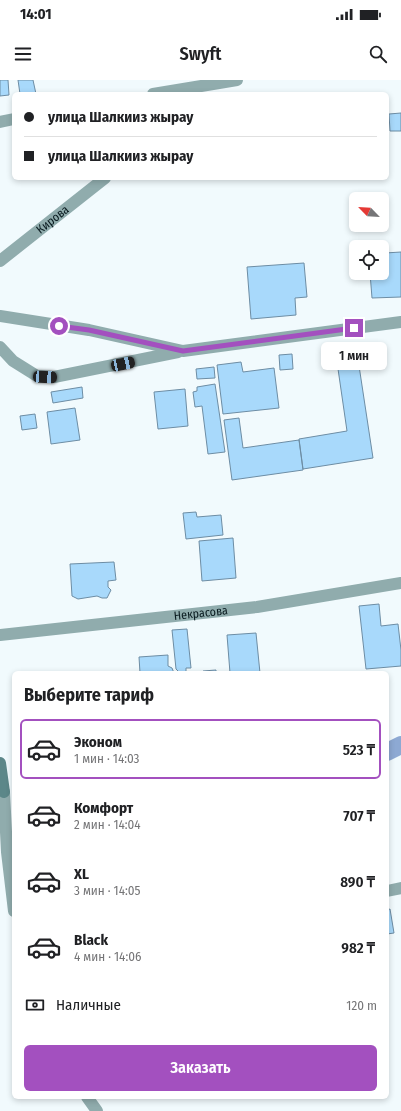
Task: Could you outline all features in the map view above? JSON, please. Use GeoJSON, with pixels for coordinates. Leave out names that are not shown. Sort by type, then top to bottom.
{"type":"FeatureCollection","features":[{"type":"Feature","properties":{"kind":"street"},"geometry":{"type":"LineString","coordinates":[[164,92],[237,80]]}},
{"type":"Feature","properties":{"kind":"street"},"geometry":{"type":"LineString","coordinates":[[198,92],[206,84]]}},
{"type":"Feature","properties":{"kind":"street"},"geometry":{"type":"LineString","coordinates":[[0,122],[12,119]]}},
{"type":"Feature","properties":{"kind":"street","name":"Кирова"},"geometry":{"type":"LineString","coordinates":[[0,261],[102,180]]}},
{"type":"Feature","properties":{"kind":"street"},"geometry":{"type":"LineString","coordinates":[[0,316],[89,330],[183,351]]}},
{"type":"Feature","properties":{"kind":"street"},"geometry":{"type":"LineString","coordinates":[[0,347],[13,361],[37,376],[54,377],[183,351],[401,322]]}},
{"type":"Feature","properties":{"kind":"street","name":"Некрасова"},"geometry":{"type":"LineString","coordinates":[[0,635],[257,607],[401,583]]}},
{"type":"Feature","properties":{"kind":"street"},"geometry":{"type":"LineString","coordinates":[[0,763],[4,792],[7,852],[12,893]]}},
{"type":"Feature","properties":{"kind":"street"},"geometry":{"type":"LineString","coordinates":[[389,891],[401,888]]}},
{"type":"Feature","properties":{"kind":"street"},"geometry":{"type":"LineString","coordinates":[[88,1099],[97,1111]]}},
{"type":"Feature","properties":{"kind":"building"},"geometry":{"type":"Polygon","coordinates":[[[0,80],[8,80],[9,95],[0,96],[0,80]]]}},
{"type":"Feature","properties":{"kind":"building"},"geometry":{"type":"Polygon","coordinates":[[[18,80],[33,80],[36,92],[20,92],[18,80]]]}},
{"type":"Feature","properties":{"kind":"building"},"geometry":{"type":"Polygon","coordinates":[[[401,113],[401,131],[390,131],[389,114],[401,113]]]}},
{"type":"Feature","properties":{"kind":"building"},"geometry":{"type":"Polygon","coordinates":[[[401,252],[401,297],[372,298],[371,280],[389,280],[389,253],[401,252]]]}},
{"type":"Feature","properties":{"kind":"building"},"geometry":{"type":"Polygon","coordinates":[[[304,263],[307,297],[295,298],[296,315],[251,319],[247,267],[304,263]]]}},
{"type":"Feature","properties":{"kind":"building"},"geometry":{"type":"Polygon","coordinates":[[[356,346],[373,458],[303,469],[299,439],[347,431],[337,362],[342,361],[340,349],[356,346]]]}},
{"type":"Feature","properties":{"kind":"building"},"geometry":{"type":"Polygon","coordinates":[[[292,354],[293,369],[280,370],[279,355],[292,354]]]}},
{"type":"Feature","properties":{"kind":"building"},"geometry":{"type":"Polygon","coordinates":[[[241,362],[243,372],[274,368],[279,408],[223,414],[217,365],[241,362]]]}},
{"type":"Feature","properties":{"kind":"building"},"geometry":{"type":"Polygon","coordinates":[[[214,367],[215,378],[197,379],[196,369],[214,367]]]}},
{"type":"Feature","properties":{"kind":"building"},"geometry":{"type":"Polygon","coordinates":[[[215,384],[225,452],[208,454],[202,406],[195,407],[193,392],[197,391],[197,387],[215,384]]]}},
{"type":"Feature","properties":{"kind":"building"},"geometry":{"type":"Polygon","coordinates":[[[82,387],[83,398],[53,403],[51,392],[82,387]]]}},
{"type":"Feature","properties":{"kind":"building"},"geometry":{"type":"Polygon","coordinates":[[[185,389],[188,426],[158,429],[154,392],[185,389]]]}},
{"type":"Feature","properties":{"kind":"building"},"geometry":{"type":"Polygon","coordinates":[[[75,408],[80,440],[51,444],[47,412],[75,408]]]}},
{"type":"Feature","properties":{"kind":"building"},"geometry":{"type":"Polygon","coordinates":[[[35,414],[37,428],[22,430],[20,416],[35,414]]]}},
{"type":"Feature","properties":{"kind":"building"},"geometry":{"type":"Polygon","coordinates":[[[239,418],[243,448],[299,440],[303,470],[232,480],[224,420],[239,418]]]}},
{"type":"Feature","properties":{"kind":"building"},"geometry":{"type":"Polygon","coordinates":[[[196,512],[197,517],[221,515],[223,535],[186,539],[183,513],[196,512]]]}},
{"type":"Feature","properties":{"kind":"building"},"geometry":{"type":"Polygon","coordinates":[[[233,538],[236,578],[202,581],[199,541],[233,538]]]}},
{"type":"Feature","properties":{"kind":"building"},"geometry":{"type":"Polygon","coordinates":[[[114,562],[116,580],[108,581],[108,587],[111,590],[107,598],[97,596],[78,599],[72,596],[70,564],[114,562]]]}},
{"type":"Feature","properties":{"kind":"building"},"geometry":{"type":"Polygon","coordinates":[[[379,604],[381,626],[398,624],[401,666],[366,669],[359,606],[379,604]]]}},
{"type":"Feature","properties":{"kind":"building"},"geometry":{"type":"Polygon","coordinates":[[[187,629],[191,668],[186,668],[186,671],[178,671],[176,669],[172,630],[187,629]]]}},
{"type":"Feature","properties":{"kind":"building"},"geometry":{"type":"Polygon","coordinates":[[[256,633],[260,671],[230,671],[227,635],[256,633]]]}},
{"type":"Feature","properties":{"kind":"building"},"geometry":{"type":"Polygon","coordinates":[[[168,655],[168,666],[172,668],[173,671],[140,671],[139,657],[168,655]]]}},
{"type":"Feature","properties":{"kind":"building"},"geometry":{"type":"Polygon","coordinates":[[[389,909],[394,933],[389,934],[389,909]]]}},
{"type":"Feature","properties":{"kind":"waterway"},"geometry":{"type":"LineString","coordinates":[[389,751],[401,745]]}},
{"type":"Feature","properties":{"kind":"route"},"geometry":{"type":"LineString","coordinates":[[59,326],[89,330],[183,351],[354,328]]}}]}
